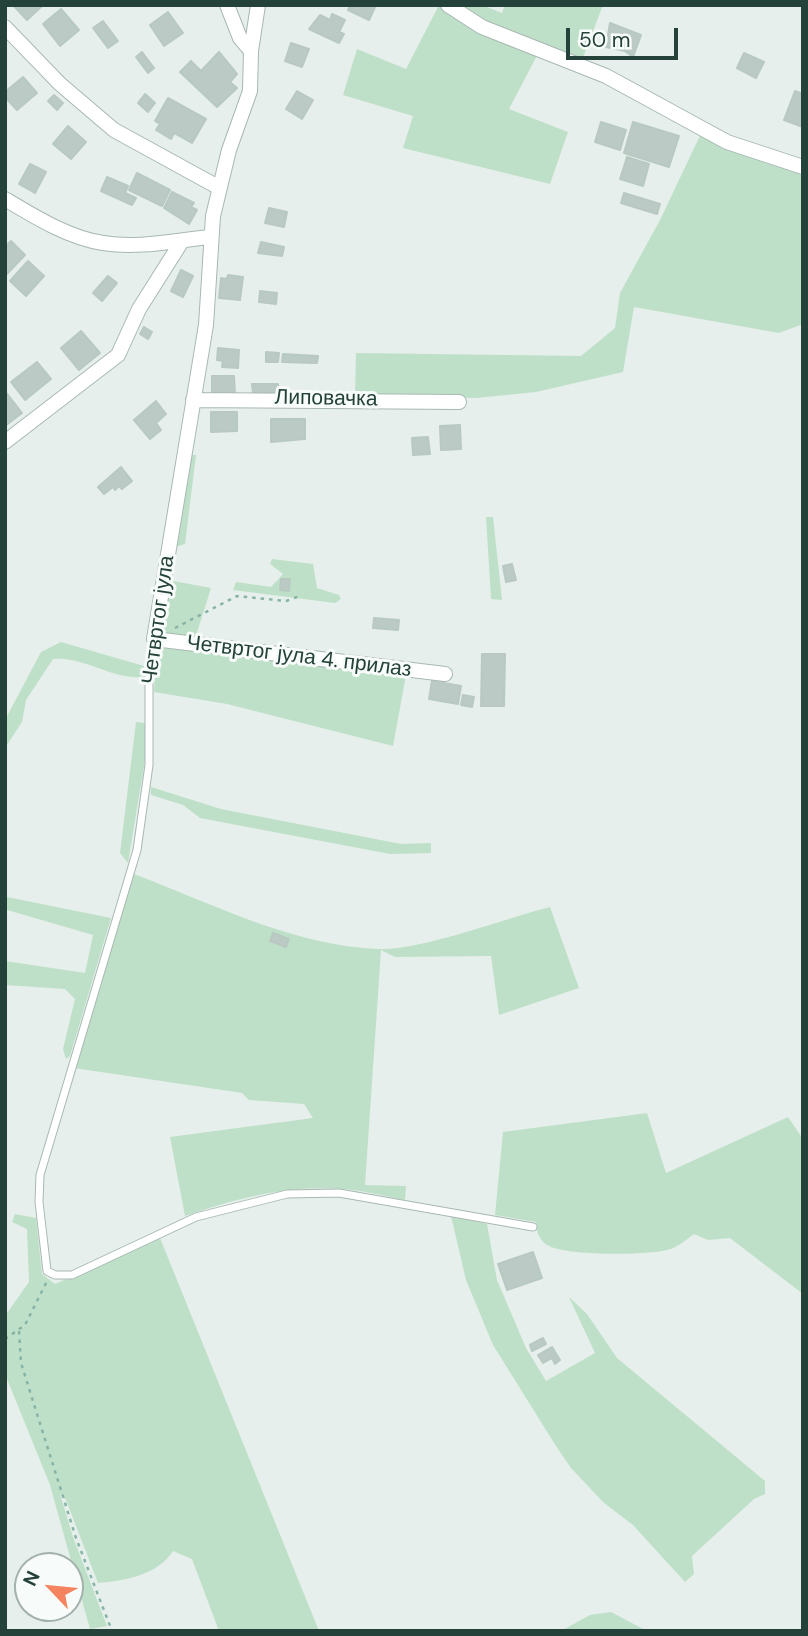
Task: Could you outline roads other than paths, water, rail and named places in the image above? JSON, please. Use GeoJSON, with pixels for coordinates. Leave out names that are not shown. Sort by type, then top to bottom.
{"type":"FeatureCollection","features":[{"type":"Feature","properties":{"kind":"street"},"geometry":{"type":"LineString","coordinates":[[228,5],[240,38],[251,51]]}},
{"type":"Feature","properties":{"kind":"street","name":"Четвртог јула"},"geometry":{"type":"LineString","coordinates":[[154,639],[206,325],[211,237],[218,187],[250,91],[251,51],[258,5]]}},
{"type":"Feature","properties":{"kind":"street"},"geometry":{"type":"LineString","coordinates":[[447,5],[482,27],[606,76],[727,142],[803,167]]}},
{"type":"Feature","properties":{"kind":"street"},"geometry":{"type":"LineString","coordinates":[[5,27],[60,84],[114,130],[218,187]]}},
{"type":"Feature","properties":{"kind":"street"},"geometry":{"type":"LineString","coordinates":[[5,200],[51,225],[102,243],[182,241],[211,237]]}},
{"type":"Feature","properties":{"kind":"street"},"geometry":{"type":"LineString","coordinates":[[5,442],[118,355],[139,309],[182,241]]}},
{"type":"Feature","properties":{"kind":"street","name":"Липовачка"},"geometry":{"type":"LineString","coordinates":[[193,400],[459,402]]}},
{"type":"Feature","properties":{"kind":"street","name":"Четвртог јула 4. прилаз"},"geometry":{"type":"LineString","coordinates":[[154,639],[445,674]]}},
{"type":"Feature","properties":{"kind":"lane","name":"Четвртог јула"},"geometry":{"type":"LineString","coordinates":[[154,639],[149,666],[148,778],[137,850],[40,1175],[38,1202],[47,1271],[55,1275],[72,1275],[196,1217],[288,1194],[338,1193],[533,1227]]}}]}
